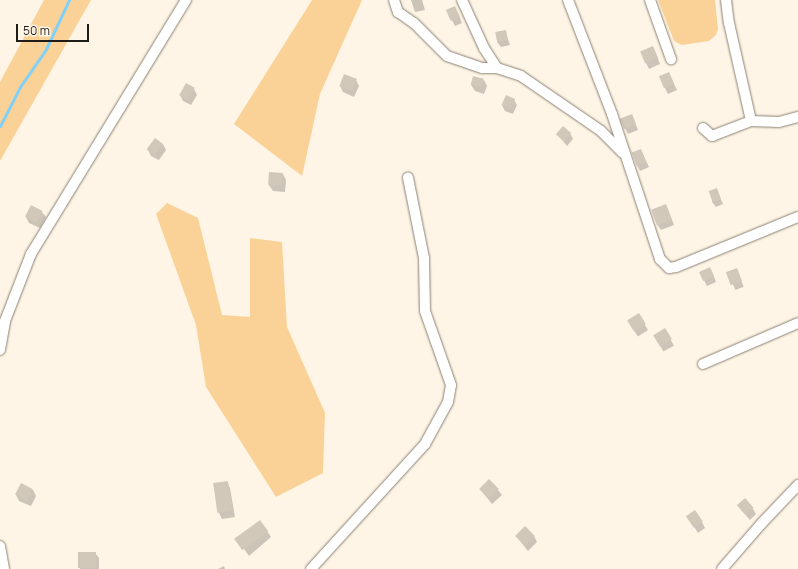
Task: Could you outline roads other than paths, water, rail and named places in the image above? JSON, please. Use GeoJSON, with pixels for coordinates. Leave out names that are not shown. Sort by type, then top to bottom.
{"type":"FeatureCollection","features":[{"type":"Feature","properties":{"kind":"street"},"geometry":{"type":"LineString","coordinates":[[0,350],[6,322],[32,254],[186,0]]}},
{"type":"Feature","properties":{"kind":"street"},"geometry":{"type":"LineString","coordinates":[[394,0],[398,12],[414,23],[447,56],[482,68],[497,68],[521,76],[601,130],[625,155]]}},
{"type":"Feature","properties":{"kind":"street"},"geometry":{"type":"LineString","coordinates":[[462,0],[484,48],[497,68]]}},
{"type":"Feature","properties":{"kind":"street"},"geometry":{"type":"LineString","coordinates":[[568,0],[612,114],[660,259],[669,268],[676,267],[798,217]]}},
{"type":"Feature","properties":{"kind":"street"},"geometry":{"type":"LineString","coordinates":[[650,0],[671,59]]}},
{"type":"Feature","properties":{"kind":"street"},"geometry":{"type":"LineString","coordinates":[[726,0],[729,23],[751,121]]}},
{"type":"Feature","properties":{"kind":"street"},"geometry":{"type":"LineString","coordinates":[[703,128],[712,136],[751,121],[779,122],[798,117]]}},
{"type":"Feature","properties":{"kind":"street"},"geometry":{"type":"LineString","coordinates":[[311,569],[424,444],[448,402],[451,385],[425,311],[424,258],[408,178]]}},
{"type":"Feature","properties":{"kind":"street"},"geometry":{"type":"LineString","coordinates":[[702,364],[798,323]]}},
{"type":"Feature","properties":{"kind":"street"},"geometry":{"type":"LineString","coordinates":[[722,569],[761,524],[798,485]]}},
{"type":"Feature","properties":{"kind":"street"},"geometry":{"type":"LineString","coordinates":[[0,546],[4,569]]}},
{"type":"Feature","properties":{"kind":"waterway"},"geometry":{"type":"LineString","coordinates":[[0,126],[20,87],[46,49],[69,0]]}}]}
